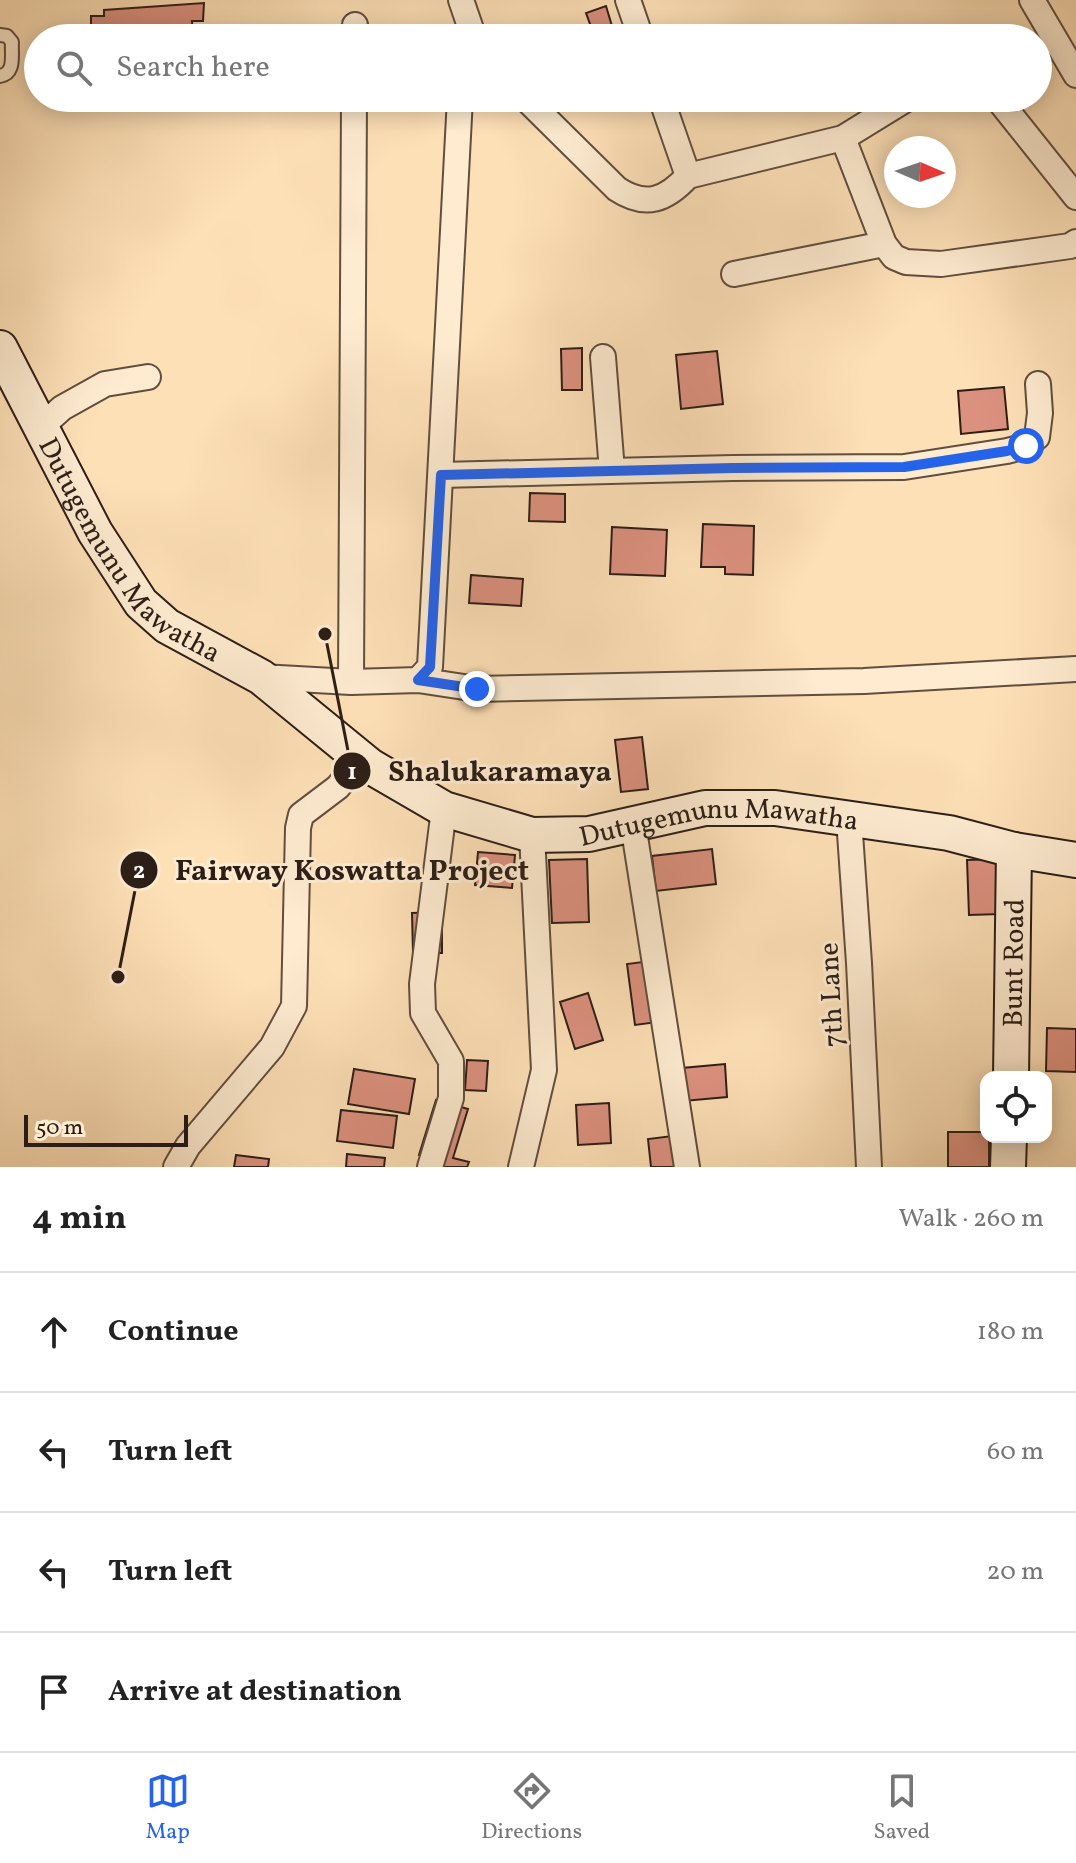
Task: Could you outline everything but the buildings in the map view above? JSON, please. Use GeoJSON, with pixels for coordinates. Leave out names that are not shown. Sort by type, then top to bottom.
{"type":"FeatureCollection","features":[{"type":"Feature","properties":{"kind":"street"},"geometry":{"type":"LineString","coordinates":[[461,0],[469,24]]}},
{"type":"Feature","properties":{"kind":"street"},"geometry":{"type":"LineString","coordinates":[[628,0],[636,24]]}},
{"type":"Feature","properties":{"kind":"street"},"geometry":{"type":"LineString","coordinates":[[1032,0],[1046,24]]}},
{"type":"Feature","properties":{"kind":"street"},"geometry":{"type":"LineString","coordinates":[[1052,34],[1076,75]]}},
{"type":"Feature","properties":{"kind":"street"},"geometry":{"type":"LineString","coordinates":[[351,682],[354,112]]}},
{"type":"Feature","properties":{"kind":"street"},"geometry":{"type":"LineString","coordinates":[[418,680],[430,667],[459,112]]}},
{"type":"Feature","properties":{"kind":"street"},"geometry":{"type":"LineString","coordinates":[[539,112],[617,189],[639,199],[661,198],[688,176],[843,138],[885,112]]}},
{"type":"Feature","properties":{"kind":"street"},"geometry":{"type":"LineString","coordinates":[[666,112],[688,176]]}},
{"type":"Feature","properties":{"kind":"street"},"geometry":{"type":"LineString","coordinates":[[1008,112],[1076,197]]}},
{"type":"Feature","properties":{"kind":"street"},"geometry":{"type":"LineString","coordinates":[[843,138],[884,244],[894,257],[906,262],[941,264],[1070,246],[1076,242]]}},
{"type":"Feature","properties":{"kind":"street"},"geometry":{"type":"LineString","coordinates":[[734,274],[884,244]]}},
{"type":"Feature","properties":{"kind":"street","name":"Dutugemunu Mawatha"},"geometry":{"type":"LineString","coordinates":[[0,348],[95,532],[141,603],[167,626],[261,677],[370,766],[444,809],[532,835],[589,834],[705,808],[775,808],[949,833],[1014,850],[1076,860]]}},
{"type":"Feature","properties":{"kind":"street"},"geometry":{"type":"LineString","coordinates":[[603,357],[612,471]]}},
{"type":"Feature","properties":{"kind":"street"},"geometry":{"type":"LineString","coordinates":[[41,427],[62,408],[105,384],[148,377]]}},
{"type":"Feature","properties":{"kind":"street"},"geometry":{"type":"LineString","coordinates":[[441,475],[904,467],[1026,446],[1037,437],[1040,413],[1038,384]]}},
{"type":"Feature","properties":{"kind":"street"},"geometry":{"type":"LineString","coordinates":[[261,677],[351,682],[418,680],[493,689],[864,681],[1076,669]]}},
{"type":"Feature","properties":{"kind":"street"},"geometry":{"type":"LineString","coordinates":[[176,1167],[188,1146],[272,1047],[294,1006],[298,828],[301,815],[338,787],[360,758]]}},
{"type":"Feature","properties":{"kind":"street"},"geometry":{"type":"LineString","coordinates":[[430,1167],[451,1098],[451,1061],[423,1013],[422,984],[444,809]]}},
{"type":"Feature","properties":{"kind":"street","name":"7th Lane"},"geometry":{"type":"LineString","coordinates":[[849,819],[869,1167]]}},
{"type":"Feature","properties":{"kind":"street"},"geometry":{"type":"LineString","coordinates":[[633,824],[687,1167]]}},
{"type":"Feature","properties":{"kind":"street"},"geometry":{"type":"LineString","coordinates":[[521,1167],[544,1070],[532,835]]}},
{"type":"Feature","properties":{"kind":"street","name":"Bunt Road"},"geometry":{"type":"LineString","coordinates":[[1011,1071],[1014,850]]}},
{"type":"Feature","properties":{"kind":"street"},"geometry":{"type":"LineString","coordinates":[[1008,1167],[1009,1143]]}},
{"type":"Feature","properties":{"kind":"lane"},"geometry":{"type":"LineString","coordinates":[[0,35],[7,36],[12,42],[11,70],[0,76]]}},
{"type":"Feature","properties":{"kind":"place","name":"Shalukaramaya"},"geometry":{"type":"Point","coordinates":[325,634]}},
{"type":"Feature","properties":{"kind":"place","name":"Fairway Koswatta Project"},"geometry":{"type":"Point","coordinates":[118,977]}},
{"type":"Feature","properties":{"kind":"route"},"geometry":{"type":"LineString","coordinates":[[477,689],[418,680],[430,667],[441,475],[904,467],[1026,446]]}}]}
